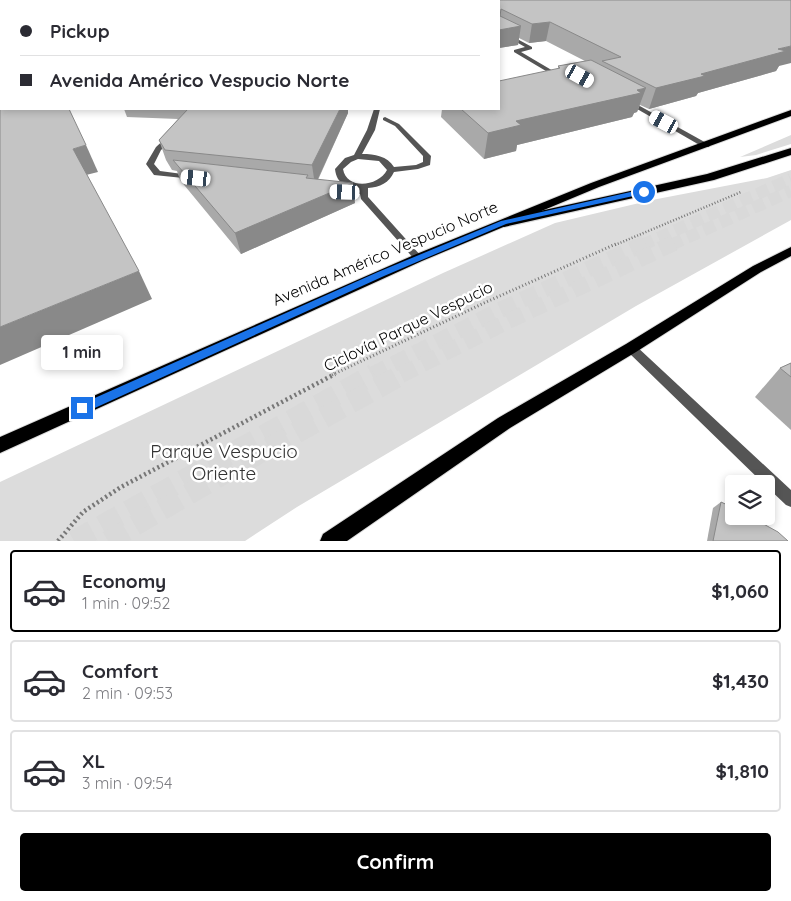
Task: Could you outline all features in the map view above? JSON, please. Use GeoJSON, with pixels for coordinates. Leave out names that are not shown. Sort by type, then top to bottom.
{"type":"FeatureCollection","features":[{"type":"Feature","properties":{"kind":"highway"},"geometry":{"type":"LineString","coordinates":[[504,223],[710,176],[791,151]]}},
{"type":"Feature","properties":{"kind":"main road","name":"Avenida Américo Vespucio Norte"},"geometry":{"type":"LineString","coordinates":[[0,445],[418,258],[595,185],[791,113]]}},
{"type":"Feature","properties":{"kind":"main road"},"geometry":{"type":"LineString","coordinates":[[330,541],[504,423],[791,250]]}},
{"type":"Feature","properties":{"kind":"street"},"geometry":{"type":"LineString","coordinates":[[500,31],[530,48],[516,51],[556,76],[564,76]]}},
{"type":"Feature","properties":{"kind":"street"},"geometry":{"type":"LineString","coordinates":[[622,99],[706,145]]}},
{"type":"Feature","properties":{"kind":"street"},"geometry":{"type":"LineString","coordinates":[[357,157],[371,130],[377,110]]}},
{"type":"Feature","properties":{"kind":"street"},"geometry":{"type":"LineString","coordinates":[[385,119],[397,125],[427,156],[427,163],[418,167],[392,170]]}},
{"type":"Feature","properties":{"kind":"street"},"geometry":{"type":"LineString","coordinates":[[177,134],[163,142],[155,151],[150,164],[158,173],[196,178]]}},
{"type":"Feature","properties":{"kind":"street"},"geometry":{"type":"LineString","coordinates":[[364,189],[341,179],[338,174],[342,164],[357,157],[380,159],[386,162],[392,170]]}},
{"type":"Feature","properties":{"kind":"street"},"geometry":{"type":"LineString","coordinates":[[336,191],[364,189],[387,179],[392,170]]}},
{"type":"Feature","properties":{"kind":"street"},"geometry":{"type":"LineString","coordinates":[[364,189],[364,197],[418,258]]}},
{"type":"Feature","properties":{"kind":"street"},"geometry":{"type":"LineString","coordinates":[[631,348],[791,500]]}},
{"type":"Feature","properties":{"kind":"path","name":"Ciclovía Parque Vespucio"},"geometry":{"type":"LineString","coordinates":[[58,541],[83,512],[121,487],[332,376],[484,303],[628,239],[748,189]]}},
{"type":"Feature","properties":{"kind":"green space"},"geometry":{"type":"Polygon","coordinates":[[[791,135],[791,144],[756,155],[740,157],[791,135]]]}},
{"type":"Feature","properties":{"kind":"green space","name":"Parque Vespucio Oriente"},"geometry":{"type":"Polygon","coordinates":[[[791,170],[791,220],[636,306],[297,507],[245,541],[0,541],[0,482],[443,273],[555,223],[652,200],[767,178],[791,170]]]}},
{"type":"Feature","properties":{"kind":"building"},"geometry":{"type":"Polygon","coordinates":[[[500,0],[791,0],[791,46],[778,49],[786,51],[701,74],[705,76],[656,88],[602,61],[621,57],[550,22],[532,24],[501,9],[500,16],[500,0]]]}},
{"type":"Feature","properties":{"kind":"building"},"geometry":{"type":"Polygon","coordinates":[[[500,16],[521,26],[500,30],[500,16]]]}},
{"type":"Feature","properties":{"kind":"building"},"geometry":{"type":"Polygon","coordinates":[[[591,60],[646,88],[637,90],[641,93],[516,121],[521,125],[488,133],[462,110],[500,110],[500,81],[560,68],[558,66],[591,60]]]}},
{"type":"Feature","properties":{"kind":"building"},"geometry":{"type":"Polygon","coordinates":[[[0,110],[69,110],[86,145],[73,149],[139,271],[0,327],[0,110]]]}},
{"type":"Feature","properties":{"kind":"building"},"geometry":{"type":"Polygon","coordinates":[[[187,110],[340,110],[312,165],[165,150],[159,140],[187,110]]]}},
{"type":"Feature","properties":{"kind":"building"},"geometry":{"type":"Polygon","coordinates":[[[173,160],[308,175],[306,178],[353,183],[235,233],[173,160]]]}},
{"type":"Feature","properties":{"kind":"building"},"geometry":{"type":"Polygon","coordinates":[[[791,363],[791,377],[780,368],[791,363]]]}},
{"type":"Feature","properties":{"kind":"building"},"geometry":{"type":"Polygon","coordinates":[[[721,502],[725,504],[725,525],[765,525],[778,532],[788,541],[713,541],[721,502]]]}},
{"type":"Feature","properties":{"kind":"tunnel"},"geometry":{"type":"LineString","coordinates":[[642,245],[791,179]]}},
{"type":"Feature","properties":{"kind":"tunnel"},"geometry":{"type":"LineString","coordinates":[[671,245],[791,191]]}},
{"type":"Feature","properties":{"kind":"tunnel"},"geometry":{"type":"LineString","coordinates":[[372,375],[498,311],[645,243]]}},
{"type":"Feature","properties":{"kind":"tunnel"},"geometry":{"type":"LineString","coordinates":[[401,375],[504,323],[674,243]]}},
{"type":"Feature","properties":{"kind":"tunnel"},"geometry":{"type":"LineString","coordinates":[[74,541],[374,374]]}},
{"type":"Feature","properties":{"kind":"tunnel"},"geometry":{"type":"LineString","coordinates":[[108,541],[258,454],[403,374]]}},
{"type":"Feature","properties":{"kind":"route"},"geometry":{"type":"LineString","coordinates":[[82,408],[381,274],[504,223],[644,192]]}}]}
